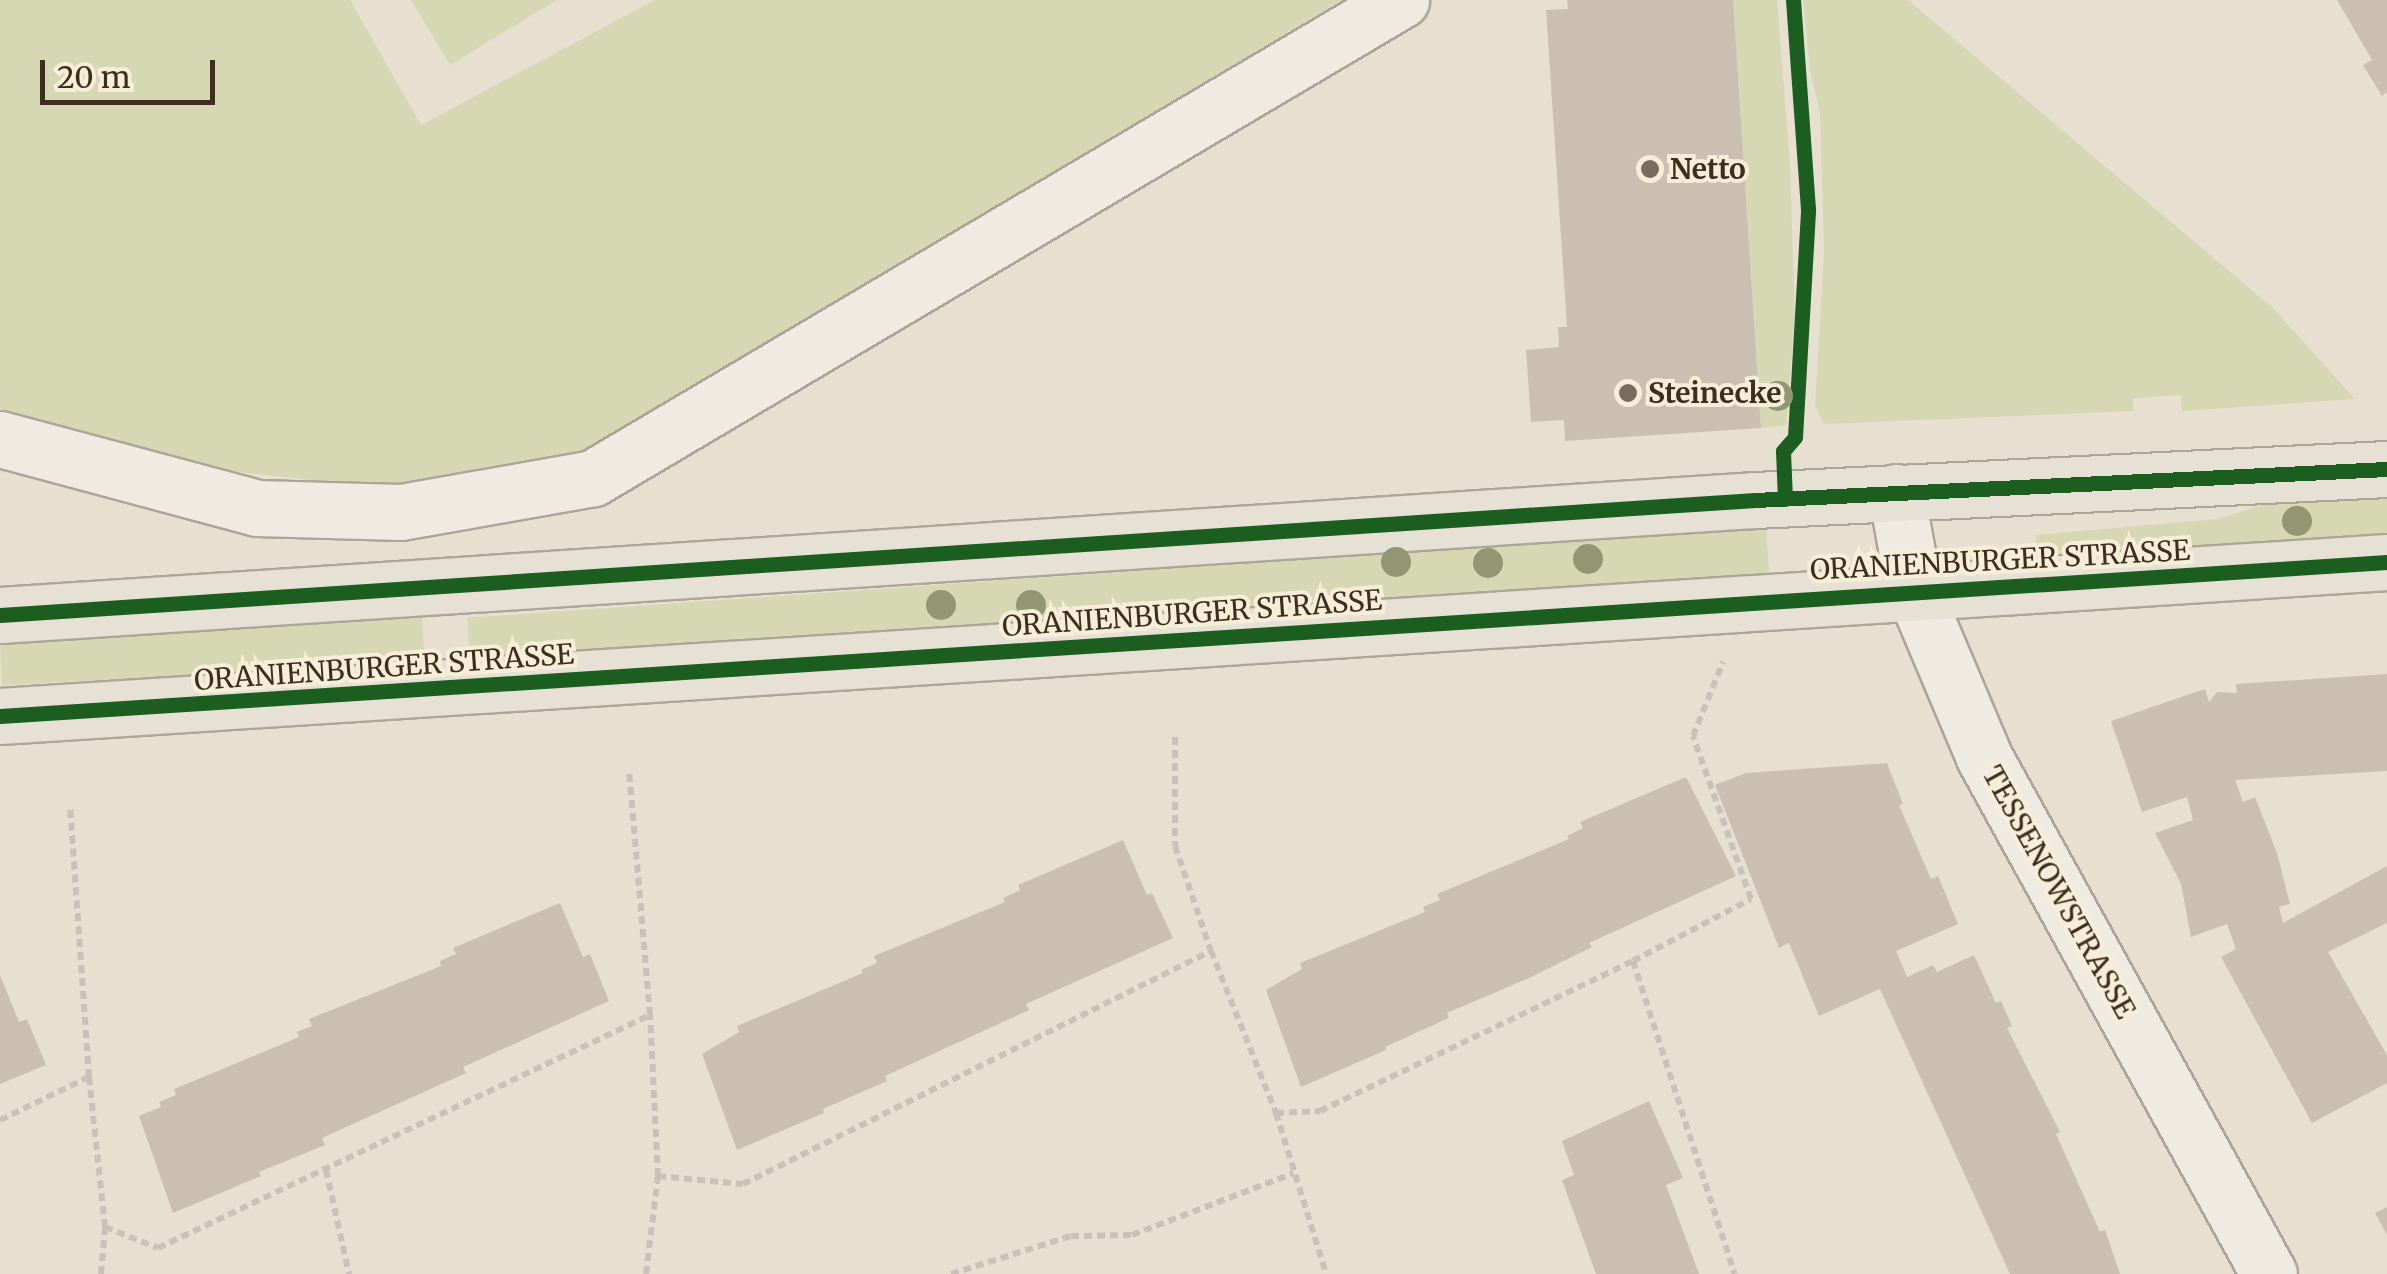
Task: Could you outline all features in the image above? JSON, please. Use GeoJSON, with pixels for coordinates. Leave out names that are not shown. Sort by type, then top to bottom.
{"type":"FeatureCollection","features":[{"type":"Feature","properties":{"kind":"main road"},"geometry":{"type":"LineString","coordinates":[[0,615],[1896,492],[2387,468]]}},
{"type":"Feature","properties":{"kind":"main road","name":"ORANIENBURGER STRASSE"},"geometry":{"type":"LineString","coordinates":[[0,716],[2387,562]]}},
{"type":"Feature","properties":{"kind":"street"},"geometry":{"type":"LineString","coordinates":[[0,439],[257,508],[401,512],[593,478],[1401,0]]}},
{"type":"Feature","properties":{"kind":"street","name":"TESSENOWSTRASSE"},"geometry":{"type":"LineString","coordinates":[[1896,492],[1914,592],[1984,757],[2269,1274]]}},
{"type":"Feature","properties":{"kind":"path"},"geometry":{"type":"LineString","coordinates":[[1793,0],[1808,209],[1795,437]]}},
{"type":"Feature","properties":{"kind":"path"},"geometry":{"type":"LineString","coordinates":[[1276,1112],[1320,1111],[1633,962],[1752,899],[1693,736],[1723,662]]}},
{"type":"Feature","properties":{"kind":"path"},"geometry":{"type":"LineString","coordinates":[[1174,737],[1174,846],[1211,951],[1276,1112],[1326,1274]]}},
{"type":"Feature","properties":{"kind":"path"},"geometry":{"type":"LineString","coordinates":[[630,772],[650,1015],[658,1176],[646,1274]]}},
{"type":"Feature","properties":{"kind":"path"},"geometry":{"type":"LineString","coordinates":[[70,807],[89,1077],[105,1227],[101,1274]]}},
{"type":"Feature","properties":{"kind":"path"},"geometry":{"type":"LineString","coordinates":[[658,1176],[743,1184],[1211,951]]}},
{"type":"Feature","properties":{"kind":"path"},"geometry":{"type":"LineString","coordinates":[[1633,962],[1734,1274]]}},
{"type":"Feature","properties":{"kind":"path"},"geometry":{"type":"LineString","coordinates":[[105,1227],[158,1248],[650,1015]]}},
{"type":"Feature","properties":{"kind":"path"},"geometry":{"type":"LineString","coordinates":[[0,1120],[89,1077]]}},
{"type":"Feature","properties":{"kind":"path"},"geometry":{"type":"LineString","coordinates":[[326,1170],[349,1274]]}},
{"type":"Feature","properties":{"kind":"path"},"geometry":{"type":"LineString","coordinates":[[951,1274],[1071,1236],[1132,1235],[1294,1173]]}},
{"type":"Feature","properties":{"kind":"green space"},"geometry":{"type":"Polygon","coordinates":[[[0,0],[350,0],[421,125],[655,0],[1342,0],[576,455],[374,487],[230,471],[0,409],[0,0]]]}},
{"type":"Feature","properties":{"kind":"green space"},"geometry":{"type":"Polygon","coordinates":[[[411,0],[557,0],[450,65],[411,0]]]}},
{"type":"Feature","properties":{"kind":"green space"},"geometry":{"type":"Polygon","coordinates":[[[1733,0],[1777,0],[1790,164],[1795,315],[1786,425],[1761,428],[1733,0]]]}},
{"type":"Feature","properties":{"kind":"green space"},"geometry":{"type":"Polygon","coordinates":[[[1803,0],[1908,0],[2273,308],[2355,399],[2182,411],[2181,395],[2133,398],[2133,411],[1824,424],[1815,406],[1824,251],[1820,113],[1810,71],[1803,0]]]}},
{"type":"Feature","properties":{"kind":"green space"},"geometry":{"type":"Polygon","coordinates":[[[2387,497],[2387,538],[2036,561],[2036,535],[2217,519],[2262,505],[2387,497]]]}},
{"type":"Feature","properties":{"kind":"green space"},"geometry":{"type":"Polygon","coordinates":[[[1766,527],[1769,576],[471,667],[467,618],[1766,527]]]}},
{"type":"Feature","properties":{"kind":"green space"},"geometry":{"type":"Polygon","coordinates":[[[422,613],[425,663],[2,685],[0,635],[422,613]]]}},
{"type":"Feature","properties":{"kind":"building","name":"Netto"},"geometry":{"type":"Polygon","coordinates":[[[1567,0],[1733,0],[1761,428],[1565,441],[1564,420],[1531,422],[1526,350],[1559,347],[1558,327],[1567,327],[1546,10],[1568,9],[1567,0]]]}},
{"type":"Feature","properties":{"kind":"building"},"geometry":{"type":"Polygon","coordinates":[[[2337,0],[2387,0],[2387,92],[2382,96],[2363,65],[2372,60],[2337,0]]]}},
{"type":"Feature","properties":{"kind":"building"},"geometry":{"type":"Polygon","coordinates":[[[2387,674],[2387,771],[2235,780],[2243,802],[2255,797],[2277,853],[2290,904],[2279,907],[2283,923],[2387,866],[2387,923],[2328,952],[2387,1055],[2387,1083],[2312,1123],[2221,957],[2236,949],[2227,924],[2191,937],[2181,884],[2155,833],[2193,820],[2187,797],[2142,812],[2111,721],[2205,689],[2209,702],[2217,692],[2237,693],[2236,684],[2387,674]]]}},
{"type":"Feature","properties":{"kind":"building"},"geometry":{"type":"Polygon","coordinates":[[[1887,763],[1903,804],[1899,805],[1931,879],[1938,876],[1958,924],[1896,951],[1907,977],[1933,965],[1937,972],[1974,955],[1996,1003],[2001,1001],[2012,1026],[2007,1028],[2060,1132],[2056,1134],[2100,1232],[2105,1230],[2120,1274],[2010,1274],[1880,989],[1819,1016],[1789,943],[1779,948],[1715,785],[1746,773],[1887,763]]]}},
{"type":"Feature","properties":{"kind":"building"},"geometry":{"type":"Polygon","coordinates":[[[1686,777],[1736,876],[1589,943],[1592,947],[1447,1013],[1449,1018],[1385,1047],[1386,1050],[1301,1087],[1266,990],[1302,969],[1300,963],[1425,912],[1423,907],[1440,900],[1437,894],[1569,839],[1567,836],[1583,828],[1580,822],[1686,777]]]}},
{"type":"Feature","properties":{"kind":"building"},"geometry":{"type":"Polygon","coordinates":[[[1123,840],[1147,895],[1152,893],[1173,938],[1026,1004],[1029,1010],[885,1076],[887,1081],[823,1109],[824,1113],[737,1150],[702,1054],[739,1032],[737,1026],[863,973],[861,970],[877,963],[874,956],[1005,902],[1003,898],[1020,890],[1018,885],[1123,840]]]}},
{"type":"Feature","properties":{"kind":"building"},"geometry":{"type":"Polygon","coordinates":[[[560,903],[583,957],[590,954],[609,1001],[463,1067],[466,1073],[322,1138],[325,1145],[173,1213],[139,1116],[161,1107],[159,1102],[176,1095],[174,1089],[299,1037],[297,1032],[312,1026],[309,1019],[441,966],[440,961],[456,954],[453,948],[560,903]]]}},
{"type":"Feature","properties":{"kind":"building"},"geometry":{"type":"Polygon","coordinates":[[[0,975],[19,1022],[27,1019],[46,1065],[0,1084],[0,975]]]}},
{"type":"Feature","properties":{"kind":"building"},"geometry":{"type":"Polygon","coordinates":[[[1649,1101],[1683,1178],[1666,1185],[1699,1274],[1596,1274],[1562,1180],[1574,1175],[1562,1141],[1649,1101]]]}},
{"type":"Feature","properties":{"kind":"building"},"geometry":{"type":"Polygon","coordinates":[[[2387,1207],[2387,1235],[2375,1213],[2387,1207]]]}},
{"type":"Feature","properties":{"kind":"cycle path"},"geometry":{"type":"LineString","coordinates":[[1785,499],[1783,451],[1795,437],[1808,209],[1793,0]]}},
{"type":"Feature","properties":{"kind":"cycle path"},"geometry":{"type":"LineString","coordinates":[[0,615],[1755,500],[2387,469]]}},
{"type":"Feature","properties":{"kind":"cycle path"},"geometry":{"type":"LineString","coordinates":[[0,716],[2387,562]]}},
{"type":"Feature","properties":{"kind":"place","name":"Netto"},"geometry":{"type":"Point","coordinates":[1650,169]}},
{"type":"Feature","properties":{"kind":"place","name":"Steinecke"},"geometry":{"type":"Point","coordinates":[1628,393]}}]}
